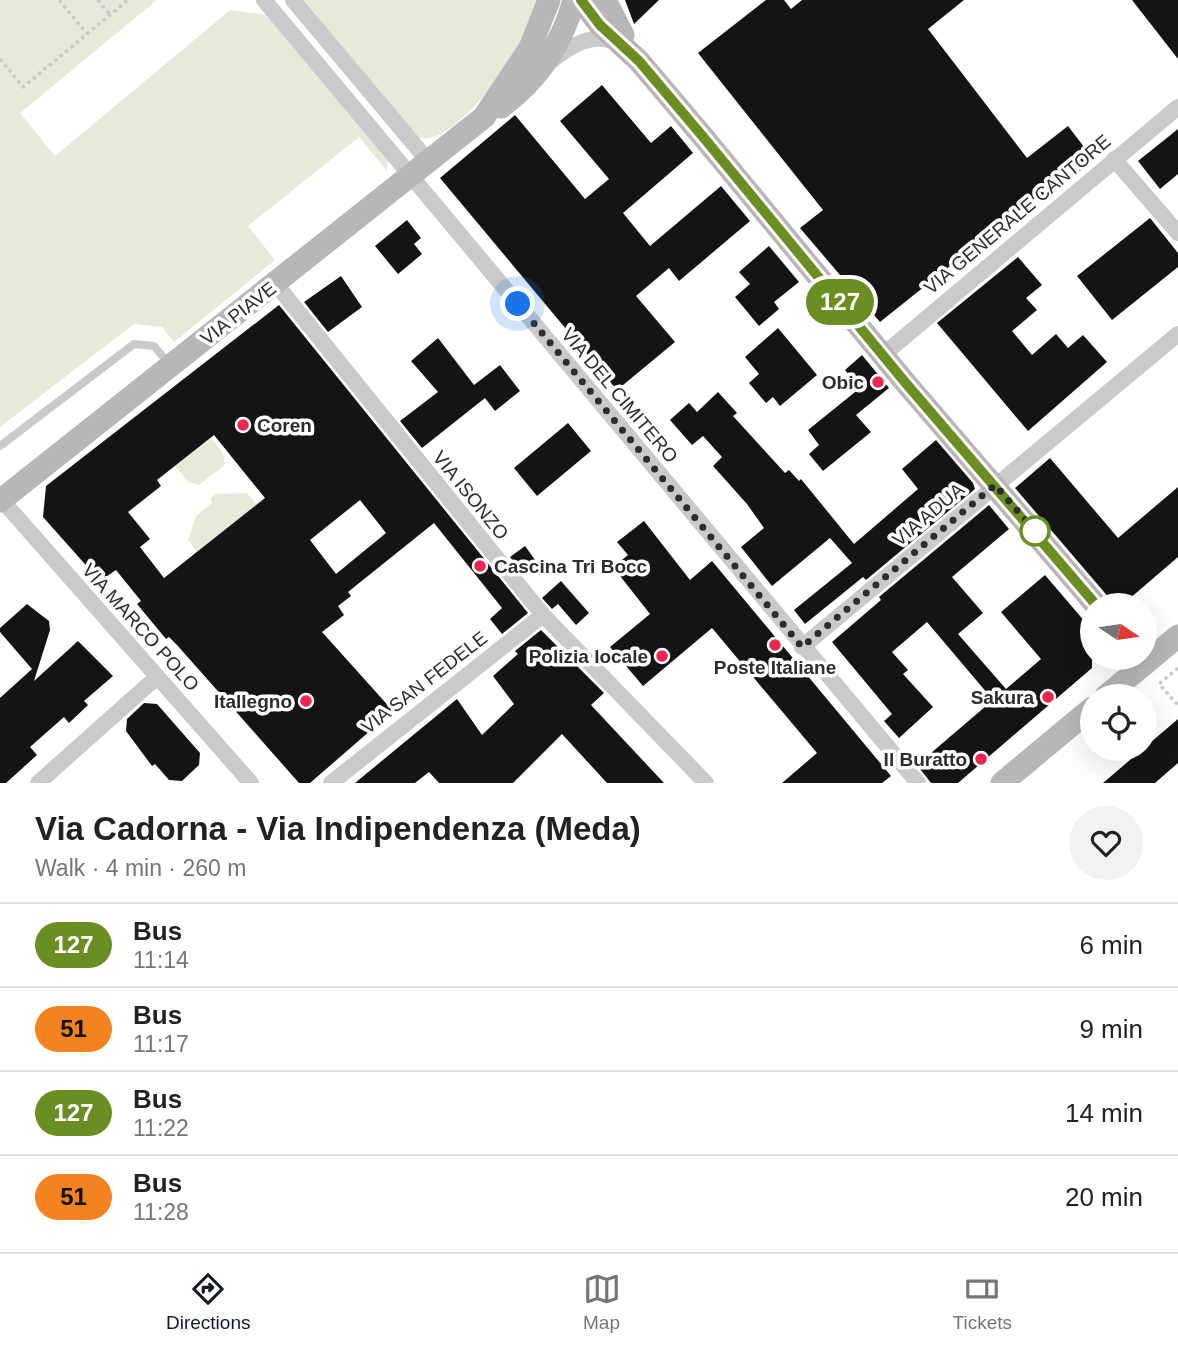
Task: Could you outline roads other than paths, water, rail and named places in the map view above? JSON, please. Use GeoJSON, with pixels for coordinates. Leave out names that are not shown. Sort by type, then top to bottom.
{"type":"FeatureCollection","features":[{"type":"Feature","properties":{"kind":"street","name":"VIA DEL CIMITERO"},"geometry":{"type":"LineString","coordinates":[[264,0],[420,169]]}},
{"type":"Feature","properties":{"kind":"street","name":"VIA DEL CIMITERO"},"geometry":{"type":"LineString","coordinates":[[293,0],[420,169],[802,647],[918,783]]}},
{"type":"Feature","properties":{"kind":"street","name":"VIA PIAVE"},"geometry":{"type":"LineString","coordinates":[[475,125],[492,108],[525,58],[550,0]]}},
{"type":"Feature","properties":{"kind":"street","name":"VIA PIAVE"},"geometry":{"type":"LineString","coordinates":[[541,71],[560,37],[574,0]]}},
{"type":"Feature","properties":{"kind":"street"},"geometry":{"type":"LineString","coordinates":[[581,0],[600,25],[631,54],[1086,593]]}},
{"type":"Feature","properties":{"kind":"street"},"geometry":{"type":"LineString","coordinates":[[605,0],[631,54]]}},
{"type":"Feature","properties":{"kind":"street","name":"VIA PIAVE"},"geometry":{"type":"LineString","coordinates":[[1,499],[475,125],[519,94],[541,71],[581,41],[606,39],[631,54]]}},
{"type":"Feature","properties":{"kind":"street","name":"VIA GENERALE CANTORE"},"geometry":{"type":"LineString","coordinates":[[884,354],[1178,107]]}},
{"type":"Feature","properties":{"kind":"street"},"geometry":{"type":"LineString","coordinates":[[1114,159],[1178,233]]}},
{"type":"Feature","properties":{"kind":"street","name":"VIA ISONZO"},"geometry":{"type":"LineString","coordinates":[[275,283],[543,615],[706,783]]}},
{"type":"Feature","properties":{"kind":"street","name":"VIA ADUA"},"geometry":{"type":"LineString","coordinates":[[802,647],[1178,334]]}},
{"type":"Feature","properties":{"kind":"street","name":"VIA MARCO POLO"},"geometry":{"type":"LineString","coordinates":[[1,499],[251,783]]}},
{"type":"Feature","properties":{"kind":"street","name":"VIA SAN FEDELE"},"geometry":{"type":"LineString","coordinates":[[331,783],[543,615]]}},
{"type":"Feature","properties":{"kind":"street"},"geometry":{"type":"LineString","coordinates":[[1157,651],[1178,636]]}},
{"type":"Feature","properties":{"kind":"street"},"geometry":{"type":"LineString","coordinates":[[1119,684],[1133,670]]}},
{"type":"Feature","properties":{"kind":"street"},"geometry":{"type":"LineString","coordinates":[[38,783],[157,677]]}},
{"type":"Feature","properties":{"kind":"street"},"geometry":{"type":"LineString","coordinates":[[1002,783],[1080,718]]}},
{"type":"Feature","properties":{"kind":"street"},"geometry":{"type":"LineString","coordinates":[[1032,783],[1030,767],[1035,755]]}},
{"type":"Feature","properties":{"kind":"lane"},"geometry":{"type":"LineString","coordinates":[[0,446],[134,344],[154,345],[171,366]]}},
{"type":"Feature","properties":{"kind":"place","name":"Obic"},"geometry":{"type":"Point","coordinates":[878,382]}},
{"type":"Feature","properties":{"kind":"place","name":"Coren"},"geometry":{"type":"Point","coordinates":[243,425]}},
{"type":"Feature","properties":{"kind":"place","name":"Cascina Tri Bocc"},"geometry":{"type":"Point","coordinates":[480,566]}},
{"type":"Feature","properties":{"kind":"place","name":"Poste Italiane"},"geometry":{"type":"Point","coordinates":[775,645]}},
{"type":"Feature","properties":{"kind":"place","name":"Polizia locale"},"geometry":{"type":"Point","coordinates":[662,656]}},
{"type":"Feature","properties":{"kind":"place","name":"Sakura"},"geometry":{"type":"Point","coordinates":[1048,697]}},
{"type":"Feature","properties":{"kind":"place","name":"Itallegno"},"geometry":{"type":"Point","coordinates":[306,701]}},
{"type":"Feature","properties":{"kind":"place","name":"Il Buratto"},"geometry":{"type":"Point","coordinates":[981,759]}}]}
